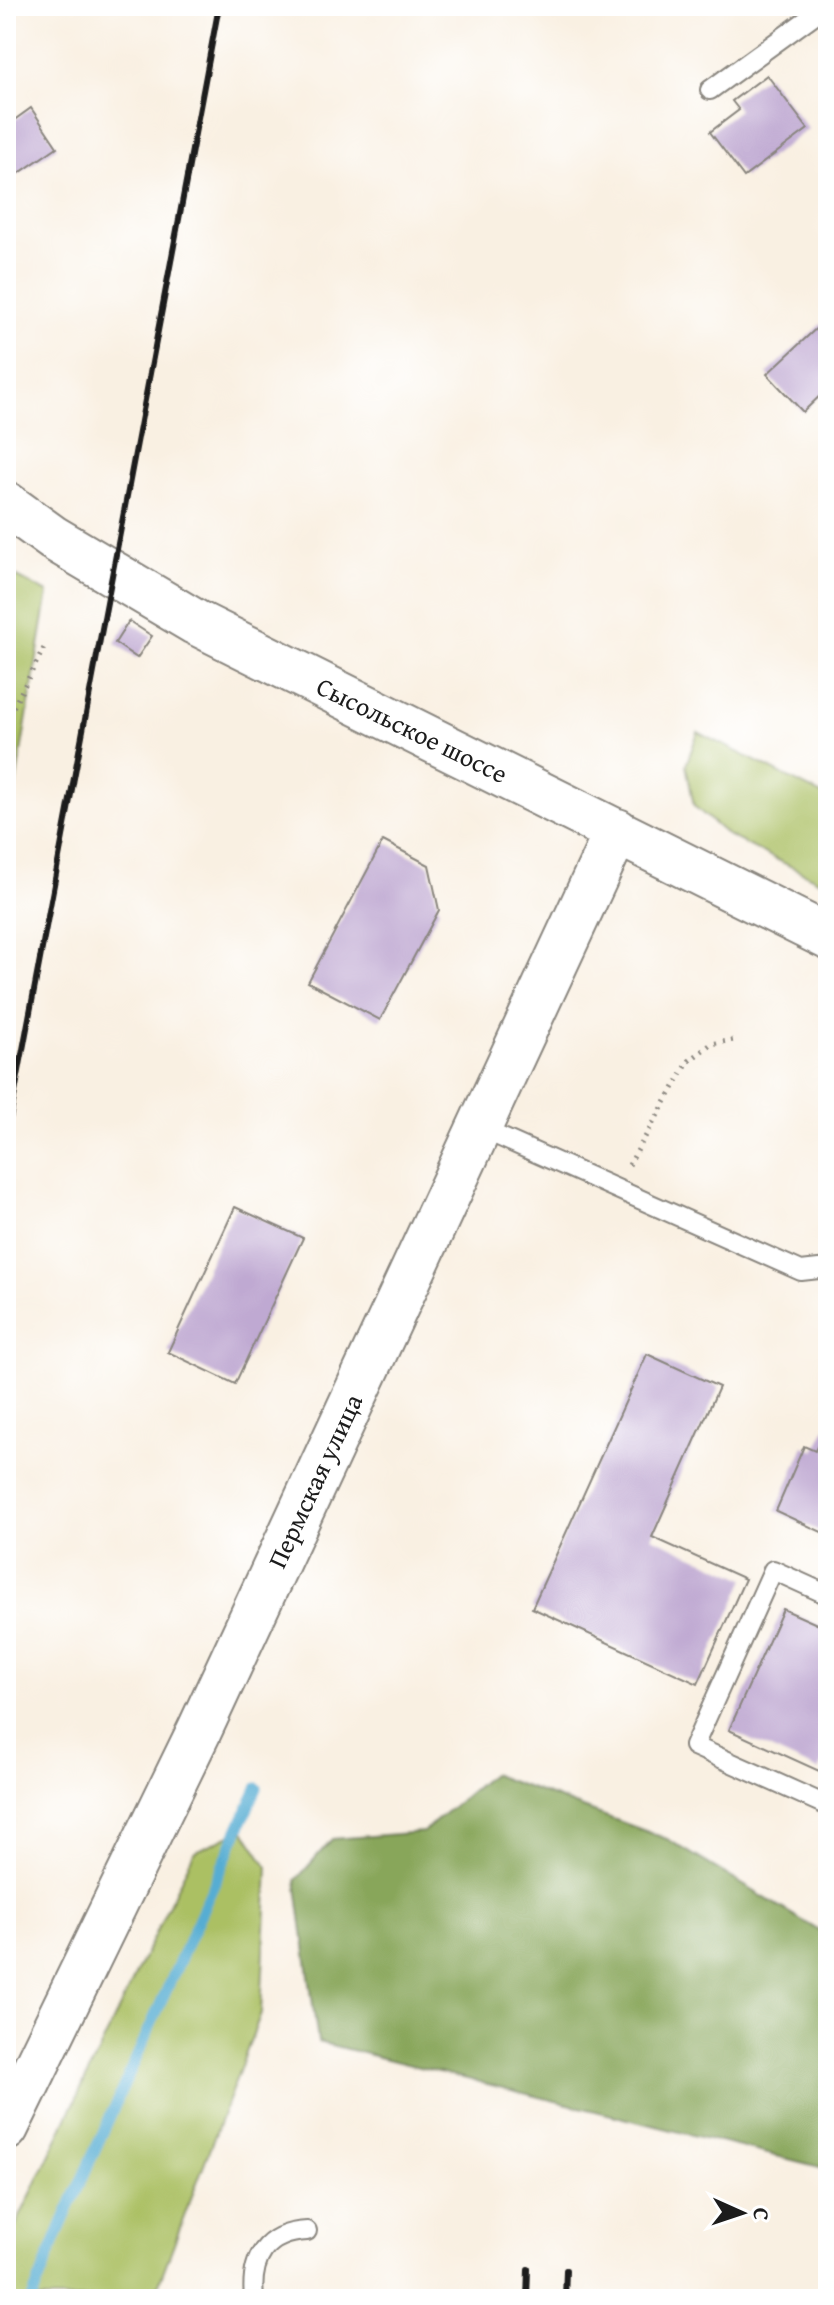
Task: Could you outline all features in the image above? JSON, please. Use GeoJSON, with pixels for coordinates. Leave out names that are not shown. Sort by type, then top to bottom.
{"type":"FeatureCollection","features":[{"type":"Feature","properties":{"kind":"main road","name":"Сысольское шоссе"},"geometry":{"type":"LineString","coordinates":[[6,504],[53,538],[195,622],[828,937]]}},
{"type":"Feature","properties":{"kind":"main road","name":"Пермская улица"},"geometry":{"type":"LineString","coordinates":[[6,2128],[200,1729],[617,831]]}},
{"type":"Feature","properties":{"kind":"lane"},"geometry":{"type":"LineString","coordinates":[[710,90],[826,6]]}},
{"type":"Feature","properties":{"kind":"lane"},"geometry":{"type":"LineString","coordinates":[[478,1127],[801,1271],[828,1268]]}},
{"type":"Feature","properties":{"kind":"lane"},"geometry":{"type":"LineString","coordinates":[[828,1595],[773,1570],[694,1746],[828,1806]]}},
{"type":"Feature","properties":{"kind":"lane"},"geometry":{"type":"LineString","coordinates":[[254,2299],[253,2268],[266,2247],[282,2235],[307,2231]]}},
{"type":"Feature","properties":{"kind":"path"},"geometry":{"type":"LineString","coordinates":[[6,721],[44,648]]}},
{"type":"Feature","properties":{"kind":"path"},"geometry":{"type":"LineString","coordinates":[[616,1188],[689,1061],[711,1044],[734,1040]]}},
{"type":"Feature","properties":{"kind":"green space"},"geometry":{"type":"Polygon","coordinates":[[[6,571],[48,593],[6,841],[6,571]]]}},
{"type":"Feature","properties":{"kind":"green space"},"geometry":{"type":"Polygon","coordinates":[[[698,732],[828,798],[828,885],[727,835],[694,806],[686,765],[698,732]]]}},
{"type":"Feature","properties":{"kind":"green space"},"geometry":{"type":"Polygon","coordinates":[[[491,1774],[667,1839],[828,1936],[828,2169],[318,2042],[296,1880],[332,1839],[423,1832],[491,1774]]]}},
{"type":"Feature","properties":{"kind":"green space"},"geometry":{"type":"Polygon","coordinates":[[[243,1829],[268,1867],[261,2013],[153,2299],[6,2299],[6,2246],[194,1852],[243,1829]]]}},
{"type":"Feature","properties":{"kind":"building"},"geometry":{"type":"Polygon","coordinates":[[[767,75],[808,129],[744,177],[710,132],[739,110],[732,101],[767,75]]]}},
{"type":"Feature","properties":{"kind":"building"},"geometry":{"type":"Polygon","coordinates":[[[31,108],[57,147],[15,176],[6,163],[6,126],[31,108]]]}},
{"type":"Feature","properties":{"kind":"building"},"geometry":{"type":"Polygon","coordinates":[[[821,324],[828,332],[828,388],[803,412],[767,374],[821,324]]]}},
{"type":"Feature","properties":{"kind":"building"},"geometry":{"type":"Polygon","coordinates":[[[129,621],[152,636],[137,658],[115,643],[129,621]]]}},
{"type":"Feature","properties":{"kind":"building"},"geometry":{"type":"Polygon","coordinates":[[[383,841],[429,865],[439,910],[380,1020],[308,982],[383,841]]]}},
{"type":"Feature","properties":{"kind":"building"},"geometry":{"type":"Polygon","coordinates":[[[235,1207],[303,1238],[235,1384],[168,1352],[235,1207]]]}},
{"type":"Feature","properties":{"kind":"building"},"geometry":{"type":"Polygon","coordinates":[[[647,1354],[719,1387],[652,1537],[745,1579],[698,1684],[532,1608],[647,1354]]]}},
{"type":"Feature","properties":{"kind":"building"},"geometry":{"type":"Polygon","coordinates":[[[828,1423],[828,1535],[776,1511],[804,1446],[815,1451],[828,1423]]]}},
{"type":"Feature","properties":{"kind":"building"},"geometry":{"type":"Polygon","coordinates":[[[783,1609],[828,1629],[828,1752],[819,1771],[729,1730],[783,1609]]]}},
{"type":"Feature","properties":{"kind":"waterway"},"geometry":{"type":"LineString","coordinates":[[32,2299],[61,2226],[257,1788]]}},
{"type":"Feature","properties":{"kind":"railway"},"geometry":{"type":"LineString","coordinates":[[6,1140],[219,6]]}},
{"type":"Feature","properties":{"kind":"railway"},"geometry":{"type":"LineString","coordinates":[[527,2299],[528,2269]]}},
{"type":"Feature","properties":{"kind":"railway"},"geometry":{"type":"LineString","coordinates":[[565,2299],[566,2270]]}}]}
